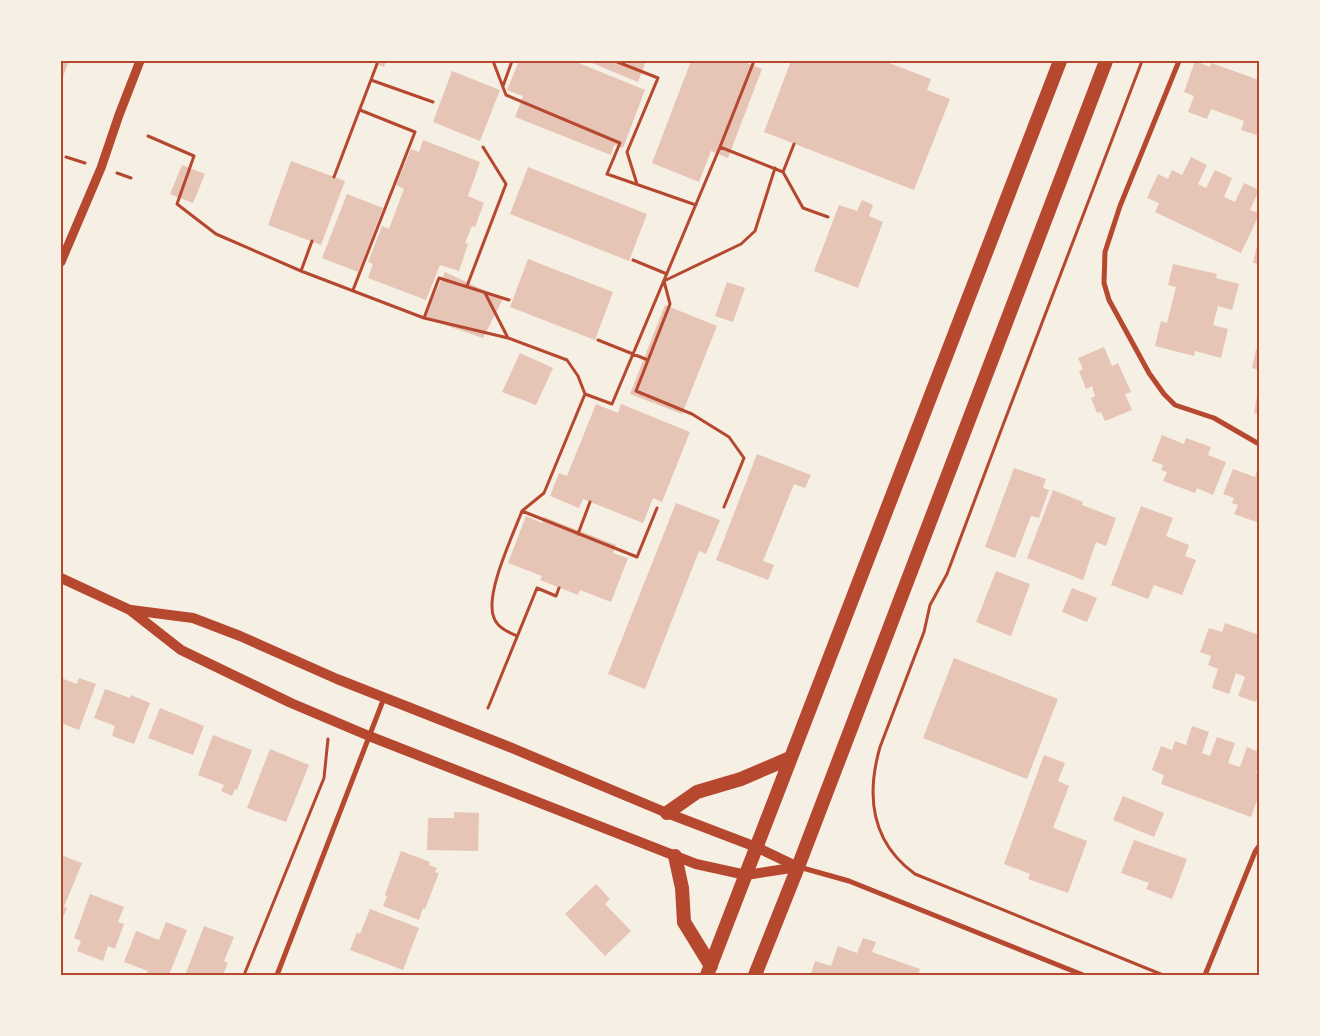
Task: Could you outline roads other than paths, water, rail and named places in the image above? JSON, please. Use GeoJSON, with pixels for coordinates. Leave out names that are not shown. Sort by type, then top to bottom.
{"type":"FeatureCollection","features":[{"type":"Feature","properties":{"kind":"highway"},"geometry":{"type":"LineString","coordinates":[[709,970],[1060,61]]}},
{"type":"Feature","properties":{"kind":"highway"},"geometry":{"type":"LineString","coordinates":[[755,975],[1106,61]]}},
{"type":"Feature","properties":{"kind":"highway"},"geometry":{"type":"LineString","coordinates":[[667,813],[697,792],[741,779],[790,758]]}},
{"type":"Feature","properties":{"kind":"highway"},"geometry":{"type":"LineString","coordinates":[[675,856],[682,888],[684,922],[709,970]]}},
{"type":"Feature","properties":{"kind":"main road"},"geometry":{"type":"LineString","coordinates":[[61,578],[130,610],[181,650],[291,703],[675,856],[706,868],[746,875],[798,867]]}},
{"type":"Feature","properties":{"kind":"main road"},"geometry":{"type":"LineString","coordinates":[[130,610],[193,618],[240,636],[290,660],[506,746],[667,813],[756,847],[798,867]]}},
{"type":"Feature","properties":{"kind":"street"},"geometry":{"type":"LineString","coordinates":[[61,262],[65,242],[101,168],[140,61]]}},
{"type":"Feature","properties":{"kind":"street"},"geometry":{"type":"LineString","coordinates":[[1179,61],[1120,206],[1105,252],[1104,283],[1109,300],[1149,373],[1164,394],[1175,405],[1214,418],[1259,444]]}},
{"type":"Feature","properties":{"kind":"street"},"geometry":{"type":"LineString","coordinates":[[277,975],[384,698]]}},
{"type":"Feature","properties":{"kind":"street"},"geometry":{"type":"LineString","coordinates":[[1205,975],[1237,894],[1259,846]]}},
{"type":"Feature","properties":{"kind":"street"},"geometry":{"type":"LineString","coordinates":[[798,867],[849,881],[1083,975]]}}]}
